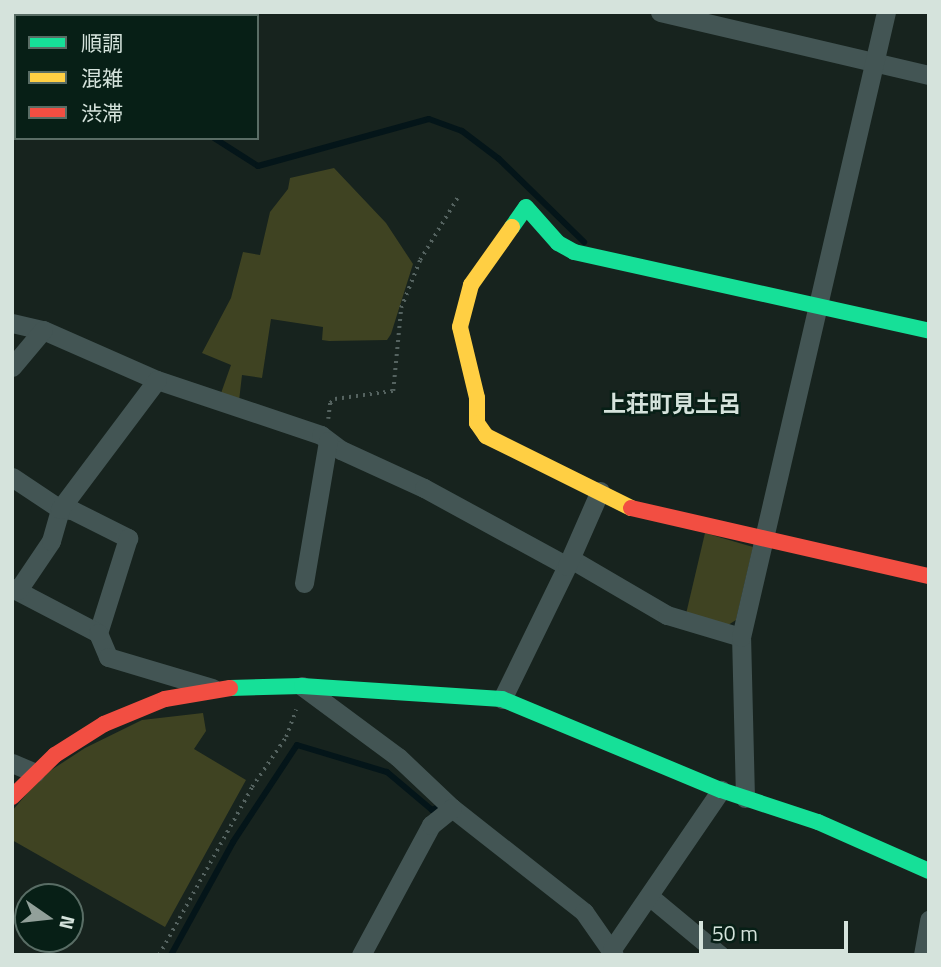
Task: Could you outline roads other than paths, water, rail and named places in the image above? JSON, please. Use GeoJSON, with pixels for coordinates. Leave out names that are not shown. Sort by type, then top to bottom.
{"type":"FeatureCollection","features":[{"type":"Feature","properties":{"kind":"street"},"geometry":{"type":"LineString","coordinates":[[660,12],[929,75]]}},
{"type":"Feature","properties":{"kind":"street"},"geometry":{"type":"LineString","coordinates":[[745,798],[741,637],[762,537],[886,12]]}},
{"type":"Feature","properties":{"kind":"street"},"geometry":{"type":"LineString","coordinates":[[929,331],[574,252],[558,243],[526,207],[471,285],[461,314],[461,341],[477,398],[477,423],[486,436],[600,491],[626,507],[929,576]]}},
{"type":"Feature","properties":{"kind":"street"},"geometry":{"type":"LineString","coordinates":[[12,323],[43,330],[157,380],[328,441],[667,615],[741,637]]}},
{"type":"Feature","properties":{"kind":"street"},"geometry":{"type":"LineString","coordinates":[[12,367],[43,330]]}},
{"type":"Feature","properties":{"kind":"street"},"geometry":{"type":"LineString","coordinates":[[99,633],[15,589],[51,541],[60,509],[157,380]]}},
{"type":"Feature","properties":{"kind":"street"},"geometry":{"type":"LineString","coordinates":[[304,583],[328,441]]}},
{"type":"Feature","properties":{"kind":"street"},"geometry":{"type":"LineString","coordinates":[[12,477],[60,509],[72,510],[128,538],[99,633],[108,657],[213,688]]}},
{"type":"Feature","properties":{"kind":"street"},"geometry":{"type":"LineString","coordinates":[[502,699],[569,563],[600,491]]}},
{"type":"Feature","properties":{"kind":"street"},"geometry":{"type":"LineString","coordinates":[[302,686],[429,782],[452,808],[584,912],[613,952],[721,790]]}},
{"type":"Feature","properties":{"kind":"street"},"geometry":{"type":"LineString","coordinates":[[12,797],[35,773],[79,738],[127,713],[213,688],[302,686],[502,699],[721,790],[818,822],[929,871]]}},
{"type":"Feature","properties":{"kind":"street"},"geometry":{"type":"LineString","coordinates":[[12,763],[35,773]]}},
{"type":"Feature","properties":{"kind":"street"},"geometry":{"type":"LineString","coordinates":[[361,955],[431,825],[452,808]]}},
{"type":"Feature","properties":{"kind":"street"},"geometry":{"type":"LineString","coordinates":[[649,896],[720,955]]}},
{"type":"Feature","properties":{"kind":"street"},"geometry":{"type":"LineString","coordinates":[[923,955],[929,920]]}},
{"type":"Feature","properties":{"kind":"waterway"},"geometry":{"type":"LineString","coordinates":[[217,140],[258,166],[429,119],[462,131],[499,159],[584,242]]}},
{"type":"Feature","properties":{"kind":"waterway"},"geometry":{"type":"LineString","coordinates":[[171,955],[233,842],[297,745],[387,772],[432,810],[441,806]]}},
{"type":"Feature","properties":{"kind":"district","name":"上荘町見土呂"},"geometry":{"type":"Point","coordinates":[672,404]}}]}
